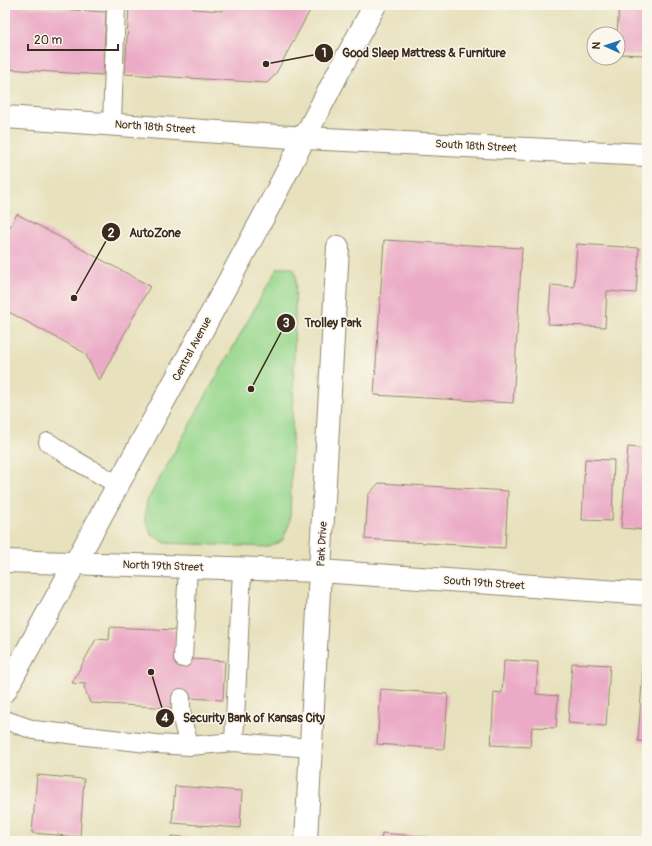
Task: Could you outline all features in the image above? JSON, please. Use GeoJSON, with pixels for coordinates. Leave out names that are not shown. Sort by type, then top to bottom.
{"type":"FeatureCollection","features":[{"type":"Feature","properties":{"kind":"main road","name":"Central Avenue"},"geometry":{"type":"LineString","coordinates":[[5,691],[240,260],[339,71],[376,5]]}},
{"type":"Feature","properties":{"kind":"main road","name":"North 18th Street"},"geometry":{"type":"LineString","coordinates":[[5,117],[305,138]]}},
{"type":"Feature","properties":{"kind":"main road","name":"South 18th Street"},"geometry":{"type":"LineString","coordinates":[[305,138],[647,155]]}},
{"type":"Feature","properties":{"kind":"main road","name":"Park Drive"},"geometry":{"type":"LineString","coordinates":[[306,841],[338,247]]}},
{"type":"Feature","properties":{"kind":"main road","name":"North 19th Street"},"geometry":{"type":"LineString","coordinates":[[5,561],[320,571]]}},
{"type":"Feature","properties":{"kind":"main road","name":"South 19th Street"},"geometry":{"type":"LineString","coordinates":[[320,571],[647,594]]}},
{"type":"Feature","properties":{"kind":"lane"},"geometry":{"type":"LineString","coordinates":[[112,124],[116,5]]}},
{"type":"Feature","properties":{"kind":"lane"},"geometry":{"type":"LineString","coordinates":[[48,442],[74,460],[118,485]]}},
{"type":"Feature","properties":{"kind":"lane"},"geometry":{"type":"LineString","coordinates":[[183,658],[188,567]]}},
{"type":"Feature","properties":{"kind":"lane"},"geometry":{"type":"LineString","coordinates":[[234,742],[242,569]]}},
{"type":"Feature","properties":{"kind":"lane"},"geometry":{"type":"LineString","coordinates":[[181,698],[181,719],[190,746]]}},
{"type":"Feature","properties":{"kind":"lane"},"geometry":{"type":"LineString","coordinates":[[5,720],[34,730],[156,744],[190,746],[234,742],[311,748]]}},
{"type":"Feature","properties":{"kind":"green space"},"geometry":{"type":"Polygon","coordinates":[[[285,267],[294,269],[296,276],[290,522],[282,541],[269,547],[165,543],[151,534],[145,519],[147,501],[274,274],[277,269],[285,267]]]}},
{"type":"Feature","properties":{"kind":"building"},"geometry":{"type":"Polygon","coordinates":[[[129,5],[195,5],[193,9],[222,11],[222,5],[313,5],[275,75],[267,83],[125,74],[129,5]]]}},
{"type":"Feature","properties":{"kind":"building"},"geometry":{"type":"Polygon","coordinates":[[[619,5],[647,5],[647,55],[626,54],[626,26],[618,26],[619,5]]]}},
{"type":"Feature","properties":{"kind":"building"},"geometry":{"type":"Polygon","coordinates":[[[7,6],[106,12],[103,75],[5,69],[7,6]]]}},
{"type":"Feature","properties":{"kind":"building"},"geometry":{"type":"Polygon","coordinates":[[[17,214],[150,286],[99,381],[85,353],[5,310],[5,236],[17,214]]]}},
{"type":"Feature","properties":{"kind":"building"},"geometry":{"type":"Polygon","coordinates":[[[384,240],[522,248],[513,403],[374,395],[384,240]]]}},
{"type":"Feature","properties":{"kind":"building"},"geometry":{"type":"Polygon","coordinates":[[[577,244],[639,248],[636,293],[607,291],[605,327],[548,324],[551,285],[574,287],[577,244]]]}},
{"type":"Feature","properties":{"kind":"building"},"geometry":{"type":"Polygon","coordinates":[[[628,447],[647,449],[647,530],[621,528],[628,447]]]}},
{"type":"Feature","properties":{"kind":"building"},"geometry":{"type":"Polygon","coordinates":[[[585,459],[614,460],[612,521],[582,520],[585,459]]]}},
{"type":"Feature","properties":{"kind":"building"},"geometry":{"type":"Polygon","coordinates":[[[379,483],[508,491],[505,548],[365,539],[368,495],[379,483]]]}},
{"type":"Feature","properties":{"kind":"building"},"geometry":{"type":"Polygon","coordinates":[[[110,627],[176,630],[175,658],[225,661],[223,700],[172,697],[172,708],[90,703],[84,687],[86,684],[72,683],[96,639],[109,640],[110,627]]]}},
{"type":"Feature","properties":{"kind":"building"},"geometry":{"type":"Polygon","coordinates":[[[504,660],[538,662],[536,694],[558,696],[556,728],[532,727],[530,747],[491,745],[494,692],[502,693],[504,660]]]}},
{"type":"Feature","properties":{"kind":"building"},"geometry":{"type":"Polygon","coordinates":[[[572,663],[610,665],[606,726],[568,723],[572,663]]]}},
{"type":"Feature","properties":{"kind":"building"},"geometry":{"type":"Polygon","coordinates":[[[643,667],[647,667],[647,742],[638,741],[643,667]]]}},
{"type":"Feature","properties":{"kind":"building"},"geometry":{"type":"Polygon","coordinates":[[[381,689],[448,694],[444,749],[377,744],[381,689]]]}},
{"type":"Feature","properties":{"kind":"building"},"geometry":{"type":"Polygon","coordinates":[[[37,775],[84,779],[80,837],[32,833],[37,775]]]}},
{"type":"Feature","properties":{"kind":"building"},"geometry":{"type":"Polygon","coordinates":[[[175,786],[242,791],[240,828],[172,823],[175,786]]]}},
{"type":"Feature","properties":{"kind":"building"},"geometry":{"type":"Polygon","coordinates":[[[382,833],[428,837],[428,841],[381,841],[382,833]]]}},
{"type":"Feature","properties":{"kind":"building"},"geometry":{"type":"Polygon","coordinates":[[[171,836],[217,840],[217,841],[170,841],[171,836]]]}},
{"type":"Feature","properties":{"kind":"place","name":"Good Sleep Mattress & Furniture"},"geometry":{"type":"Point","coordinates":[266,64]}},
{"type":"Feature","properties":{"kind":"place","name":"AutoZone"},"geometry":{"type":"Point","coordinates":[74,298]}},
{"type":"Feature","properties":{"kind":"place","name":"Trolley Park"},"geometry":{"type":"Point","coordinates":[251,389]}},
{"type":"Feature","properties":{"kind":"place","name":"Security Bank of Kansas City"},"geometry":{"type":"Point","coordinates":[151,672]}}]}
